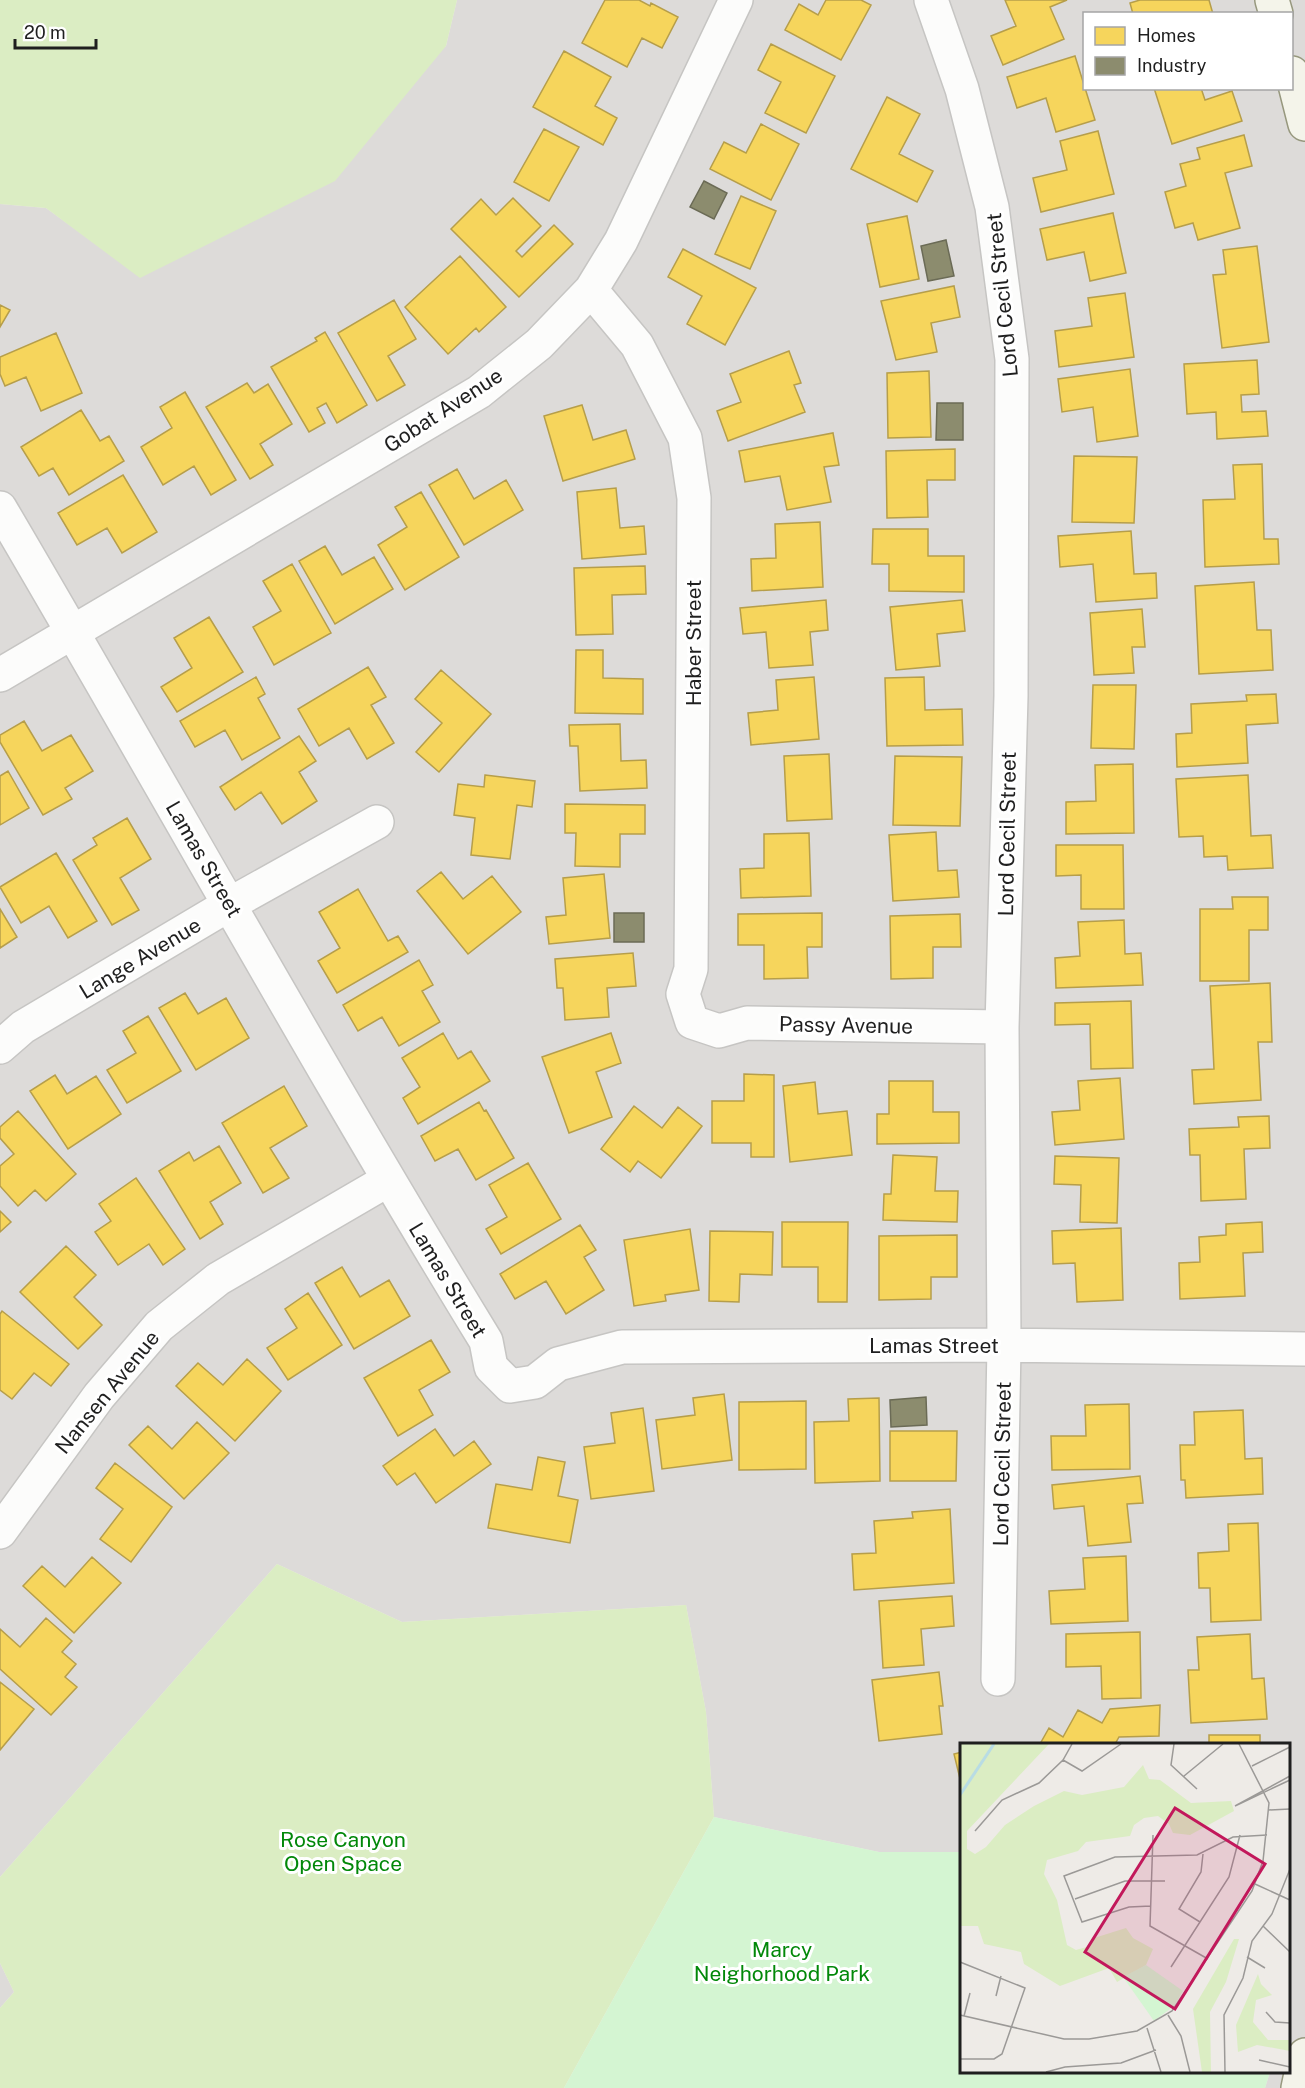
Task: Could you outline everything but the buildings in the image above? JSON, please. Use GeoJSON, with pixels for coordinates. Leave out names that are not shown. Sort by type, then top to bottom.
{"type":"FeatureCollection","features":[{"type":"Feature","properties":{"kind":"street","name":"Gobat Avenue"},"geometry":{"type":"LineString","coordinates":[[0,675],[479,393],[539,344],[591,290],[621,242],[736,0]]}},
{"type":"Feature","properties":{"kind":"street","name":"Lord Cecil Street"},"geometry":{"type":"LineString","coordinates":[[931,0],[962,89],[992,207],[1012,359],[1011,696],[1002,1027],[1004,1345],[998,1679]]}},
{"type":"Feature","properties":{"kind":"street"},"geometry":{"type":"LineString","coordinates":[[1293,77],[1305,124]]}},
{"type":"Feature","properties":{"kind":"street","name":"Haber Street"},"geometry":{"type":"LineString","coordinates":[[591,290],[637,345],[685,438],[694,498],[692,969],[683,994],[692,1022]]}},
{"type":"Feature","properties":{"kind":"street","name":"Lamas Street"},"geometry":{"type":"LineString","coordinates":[[0,508],[231,904],[388,1180],[486,1341],[491,1367],[510,1386],[534,1382],[558,1364],[622,1347],[1004,1345],[1305,1349]]}},
{"type":"Feature","properties":{"kind":"street","name":"Lange Avenue"},"geometry":{"type":"LineString","coordinates":[[0,1047],[24,1028],[231,904],[377,822]]}},
{"type":"Feature","properties":{"kind":"street","name":"Passy Avenue"},"geometry":{"type":"LineString","coordinates":[[692,1022],[719,1031],[747,1023],[1002,1027]]}},
{"type":"Feature","properties":{"kind":"street","name":"Nansen Avenue"},"geometry":{"type":"LineString","coordinates":[[0,1532],[99,1396],[159,1326],[218,1279],[388,1180]]}},
{"type":"Feature","properties":{"kind":"street"},"geometry":{"type":"LineString","coordinates":[[1298,2088],[1305,2055]]}},
{"type":"Feature","properties":{"kind":"shaded area"},"geometry":{"type":"Polygon","coordinates":[[[457,0],[1305,0],[1305,2088],[1265,2088],[1270,2073],[1290,2073],[1290,1743],[960,1743],[960,1852],[879,1852],[714,1817],[706,1712],[686,1605],[402,1622],[277,1564],[0,1877],[0,204],[46,208],[141,277],[446,46],[457,0]]]}},
{"type":"Feature","properties":{"kind":"shaded area"},"geometry":{"type":"Polygon","coordinates":[[[0,1963],[14,1992],[0,2008],[0,1963]]]}},
{"type":"Feature","properties":{"kind":"green space"},"geometry":{"type":"Polygon","coordinates":[[[0,0],[457,0],[446,46],[335,181],[140,278],[46,208],[0,204],[0,0]]]}},
{"type":"Feature","properties":{"kind":"green space","name":"Rose Canyon Open Space"},"geometry":{"type":"Polygon","coordinates":[[[277,1564],[402,1622],[686,1605],[706,1712],[714,1817],[564,2088],[0,2088],[0,2008],[14,1992],[0,1963],[0,1877],[277,1564]]]}},
{"type":"Feature","properties":{"kind":"green space","name":"Marcy Neighorhood Park"},"geometry":{"type":"Polygon","coordinates":[[[714,1817],[879,1852],[960,1852],[960,2073],[1270,2073],[1265,2088],[564,2088],[714,1817]]]}}]}
